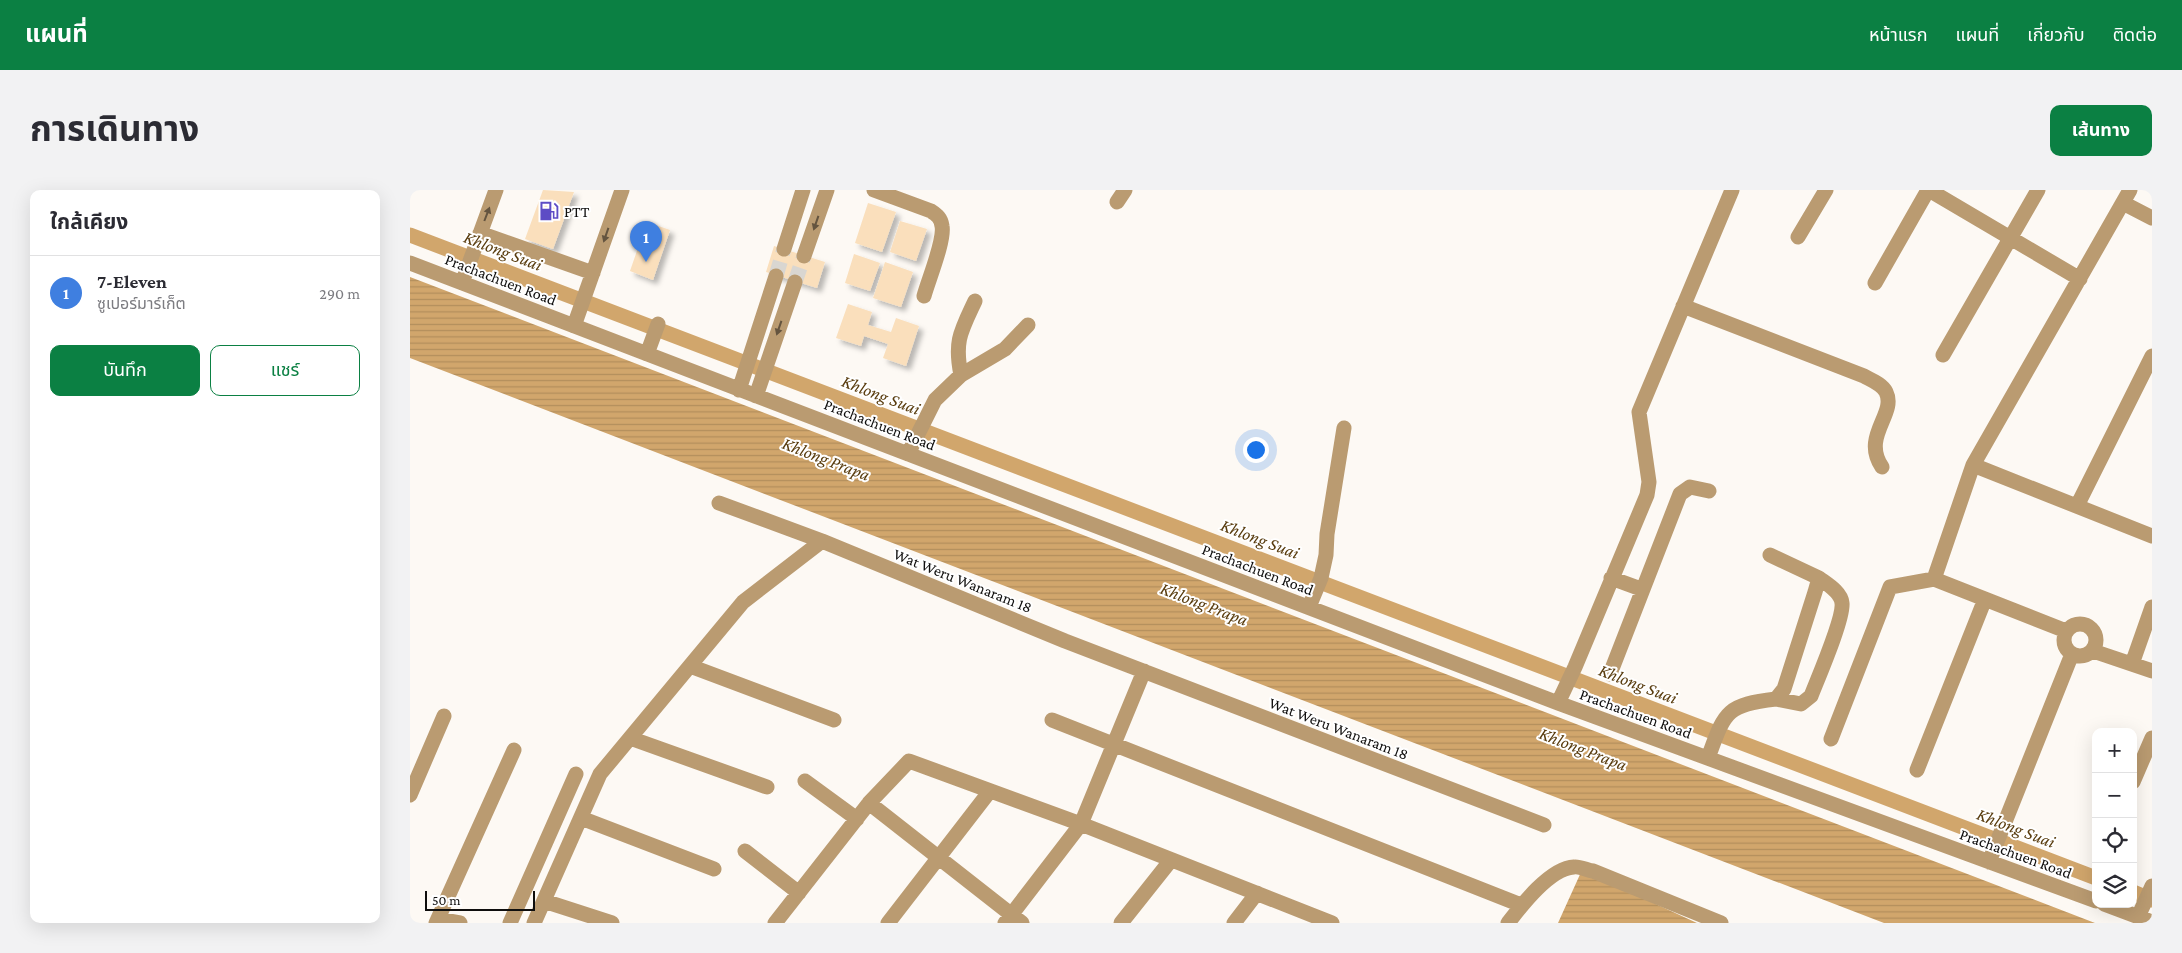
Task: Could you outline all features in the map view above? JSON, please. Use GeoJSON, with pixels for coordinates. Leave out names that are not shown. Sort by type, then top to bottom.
{"type":"FeatureCollection","features":[{"type":"Feature","properties":{"kind":"street"},"geometry":{"type":"LineString","coordinates":[[462,283],[496,190]]}},
{"type":"Feature","properties":{"kind":"street"},"geometry":{"type":"LineString","coordinates":[[574,326],[622,190]]}},
{"type":"Feature","properties":{"kind":"street"},"geometry":{"type":"LineString","coordinates":[[784,249],[803,190]]}},
{"type":"Feature","properties":{"kind":"street"},"geometry":{"type":"LineString","coordinates":[[804,256],[827,190]]}},
{"type":"Feature","properties":{"kind":"street"},"geometry":{"type":"LineString","coordinates":[[874,190],[931,211],[939,216],[943,228],[941,239],[924,296]]}},
{"type":"Feature","properties":{"kind":"street"},"geometry":{"type":"LineString","coordinates":[[1558,702],[1573,673],[1647,496],[1649,482],[1639,412],[1732,190]]}},
{"type":"Feature","properties":{"kind":"street"},"geometry":{"type":"LineString","coordinates":[[1798,237],[1826,190]]}},
{"type":"Feature","properties":{"kind":"street"},"geometry":{"type":"LineString","coordinates":[[1875,283],[1929,190],[2080,279]]}},
{"type":"Feature","properties":{"kind":"street"},"geometry":{"type":"LineString","coordinates":[[1943,355],[2038,190]]}},
{"type":"Feature","properties":{"kind":"street"},"geometry":{"type":"LineString","coordinates":[[1934,579],[1973,465],[2127,196],[2152,218]]}},
{"type":"Feature","properties":{"kind":"street"},"geometry":{"type":"LineString","coordinates":[[479,235],[592,276]]}},
{"type":"Feature","properties":{"kind":"street","name":"Prachachuen Road"},"geometry":{"type":"LineString","coordinates":[[410,263],[574,326],[649,350],[739,390],[1558,702],[1990,859],[2092,899]]}},
{"type":"Feature","properties":{"kind":"street"},"geometry":{"type":"LineString","coordinates":[[739,390],[776,276]]}},
{"type":"Feature","properties":{"kind":"street"},"geometry":{"type":"LineString","coordinates":[[756,396],[795,282]]}},
{"type":"Feature","properties":{"kind":"street"},"geometry":{"type":"LineString","coordinates":[[961,375],[957,346],[960,333],[974,301]]}},
{"type":"Feature","properties":{"kind":"street"},"geometry":{"type":"LineString","coordinates":[[1683,306],[1864,376],[1879,384],[1886,392],[1888,405],[1874,447],[1877,460],[1882,468]]}},
{"type":"Feature","properties":{"kind":"street"},"geometry":{"type":"LineString","coordinates":[[649,350],[658,324]]}},
{"type":"Feature","properties":{"kind":"street"},"geometry":{"type":"LineString","coordinates":[[908,454],[935,400],[961,375],[1005,349],[1028,325]]}},
{"type":"Feature","properties":{"kind":"street"},"geometry":{"type":"LineString","coordinates":[[2077,506],[2152,356]]}},
{"type":"Feature","properties":{"kind":"street"},"geometry":{"type":"LineString","coordinates":[[1309,607],[1321,578],[1326,555],[1327,534],[1344,428]]}},
{"type":"Feature","properties":{"kind":"street"},"geometry":{"type":"LineString","coordinates":[[1973,465],[2152,536]]}},
{"type":"Feature","properties":{"kind":"street"},"geometry":{"type":"LineString","coordinates":[[1610,674],[1641,589],[1680,494],[1690,487],[1709,491]]}},
{"type":"Feature","properties":{"kind":"street","name":"Wat Weru Wanaram 18"},"geometry":{"type":"LineString","coordinates":[[719,503],[822,541],[1065,641],[1544,825]]}},
{"type":"Feature","properties":{"kind":"street"},"geometry":{"type":"LineString","coordinates":[[534,923],[600,774],[743,602],[822,541]]}},
{"type":"Feature","properties":{"kind":"street"},"geometry":{"type":"LineString","coordinates":[[1708,758],[1722,721],[1736,707],[1746,702],[1776,700],[1802,704],[1811,696],[1840,617],[1843,602],[1836,591],[1819,578],[1770,554]]}},
{"type":"Feature","properties":{"kind":"street"},"geometry":{"type":"LineString","coordinates":[[1612,578],[1641,589]]}},
{"type":"Feature","properties":{"kind":"street"},"geometry":{"type":"LineString","coordinates":[[1776,700],[1788,679],[1819,578]]}},
{"type":"Feature","properties":{"kind":"street"},"geometry":{"type":"LineString","coordinates":[[1831,739],[1890,587],[1934,579],[2066,631]]}},
{"type":"Feature","properties":{"kind":"street"},"geometry":{"type":"LineString","coordinates":[[1917,770],[1985,599]]}},
{"type":"Feature","properties":{"kind":"street"},"geometry":{"type":"LineString","coordinates":[[2132,664],[2152,607]]}},
{"type":"Feature","properties":{"kind":"street"},"geometry":{"type":"LineString","coordinates":[[2079,623],[2089,626],[2096,635],[2097,640],[2093,651],[2083,656],[2072,654],[2065,647],[2064,636],[2066,631],[2079,623]]}},
{"type":"Feature","properties":{"kind":"street"},"geometry":{"type":"LineString","coordinates":[[2093,651],[2152,671]]}},
{"type":"Feature","properties":{"kind":"street"},"geometry":{"type":"LineString","coordinates":[[1990,859],[2072,654]]}},
{"type":"Feature","properties":{"kind":"street"},"geometry":{"type":"LineString","coordinates":[[690,666],[834,720]]}},
{"type":"Feature","properties":{"kind":"street"},"geometry":{"type":"LineString","coordinates":[[869,803],[1013,920],[1080,824],[1144,671]]}},
{"type":"Feature","properties":{"kind":"street"},"geometry":{"type":"LineString","coordinates":[[410,795],[444,716]]}},
{"type":"Feature","properties":{"kind":"street"},"geometry":{"type":"LineString","coordinates":[[1052,720],[1521,905]]}},
{"type":"Feature","properties":{"kind":"street"},"geometry":{"type":"LineString","coordinates":[[630,738],[767,786]]}},
{"type":"Feature","properties":{"kind":"street"},"geometry":{"type":"LineString","coordinates":[[2137,773],[2152,738]]}},
{"type":"Feature","properties":{"kind":"street"},"geometry":{"type":"LineString","coordinates":[[460,923],[437,921],[514,750]]}},
{"type":"Feature","properties":{"kind":"street"},"geometry":{"type":"LineString","coordinates":[[775,923],[869,803],[909,761],[1080,824],[1332,923]]}},
{"type":"Feature","properties":{"kind":"street"},"geometry":{"type":"LineString","coordinates":[[510,923],[576,774]]}},
{"type":"Feature","properties":{"kind":"street"},"geometry":{"type":"LineString","coordinates":[[805,781],[857,819]]}},
{"type":"Feature","properties":{"kind":"street"},"geometry":{"type":"LineString","coordinates":[[888,923],[990,791]]}},
{"type":"Feature","properties":{"kind":"street"},"geometry":{"type":"LineString","coordinates":[[581,818],[714,868]]}},
{"type":"Feature","properties":{"kind":"street"},"geometry":{"type":"LineString","coordinates":[[744,851],[799,893]]}},
{"type":"Feature","properties":{"kind":"street"},"geometry":{"type":"LineString","coordinates":[[1121,923],[1170,860]]}},
{"type":"Feature","properties":{"kind":"street"},"geometry":{"type":"LineString","coordinates":[[1508,923],[1521,905],[1554,873],[1573,867],[1593,871],[1721,923]]}},
{"type":"Feature","properties":{"kind":"street"},"geometry":{"type":"LineString","coordinates":[[2120,908],[2144,914],[2151,888]]}},
{"type":"Feature","properties":{"kind":"street"},"geometry":{"type":"LineString","coordinates":[[1234,923],[1257,893]]}},
{"type":"Feature","properties":{"kind":"street"},"geometry":{"type":"LineString","coordinates":[[544,901],[612,923]]}},
{"type":"Feature","properties":{"kind":"water","name":"Khlong Prapa"},"geometry":{"type":"Polygon","coordinates":[[[410,277],[2095,923],[1884,923],[410,358],[410,277]]]}},
{"type":"Feature","properties":{"kind":"water"},"geometry":{"type":"Polygon","coordinates":[[[1582,870],[1697,923],[1558,923],[1582,870]]]}},
{"type":"Feature","properties":{"kind":"building"},"geometry":{"type":"Polygon","coordinates":[[[543,190],[574,192],[553,249],[525,239],[543,190]]]}},
{"type":"Feature","properties":{"kind":"building"},"geometry":{"type":"Polygon","coordinates":[[[868,203],[896,212],[882,252],[855,243],[868,203]]]}},
{"type":"Feature","properties":{"kind":"building"},"geometry":{"type":"Polygon","coordinates":[[[900,221],[927,229],[916,261],[890,252],[900,221]]]}},
{"type":"Feature","properties":{"kind":"building"},"geometry":{"type":"Polygon","coordinates":[[[647,222],[670,230],[653,280],[630,271],[647,222]]]}},
{"type":"Feature","properties":{"kind":"building"},"geometry":{"type":"Polygon","coordinates":[[[774,246],[825,262],[817,288],[766,272],[774,246]]]}},
{"type":"Feature","properties":{"kind":"building"},"geometry":{"type":"Polygon","coordinates":[[[854,254],[880,263],[870,291],[845,283],[854,254]]]}},
{"type":"Feature","properties":{"kind":"building"},"geometry":{"type":"Polygon","coordinates":[[[885,262],[913,272],[901,307],[873,298],[885,262]]]}},
{"type":"Feature","properties":{"kind":"building"},"geometry":{"type":"Polygon","coordinates":[[[848,304],[872,312],[868,325],[891,332],[896,318],[919,326],[906,366],[883,358],[888,344],[864,336],[861,346],[836,338],[848,304]]]}},
{"type":"Feature","properties":{"kind":"waterway","name":"Khlong Suai"},"geometry":{"type":"LineString","coordinates":[[410,235],[2092,876]]}},
{"type":"Feature","properties":{"kind":"waterway","name":"Khlong Suai"},"geometry":{"type":"LineString","coordinates":[[2137,894],[2152,900]]}},
{"type":"Feature","properties":{"kind":"tunnel"},"geometry":{"type":"LineString","coordinates":[[776,276],[784,249]]}},
{"type":"Feature","properties":{"kind":"tunnel"},"geometry":{"type":"LineString","coordinates":[[795,282],[804,256]]}},
{"type":"Feature","properties":{"kind":"place","name":"PTT"},"geometry":{"type":"Point","coordinates":[549,211]}},
{"type":"Feature","properties":{"kind":"place","name":"7-Eleven"},"geometry":{"type":"Point","coordinates":[646,262]}}]}
